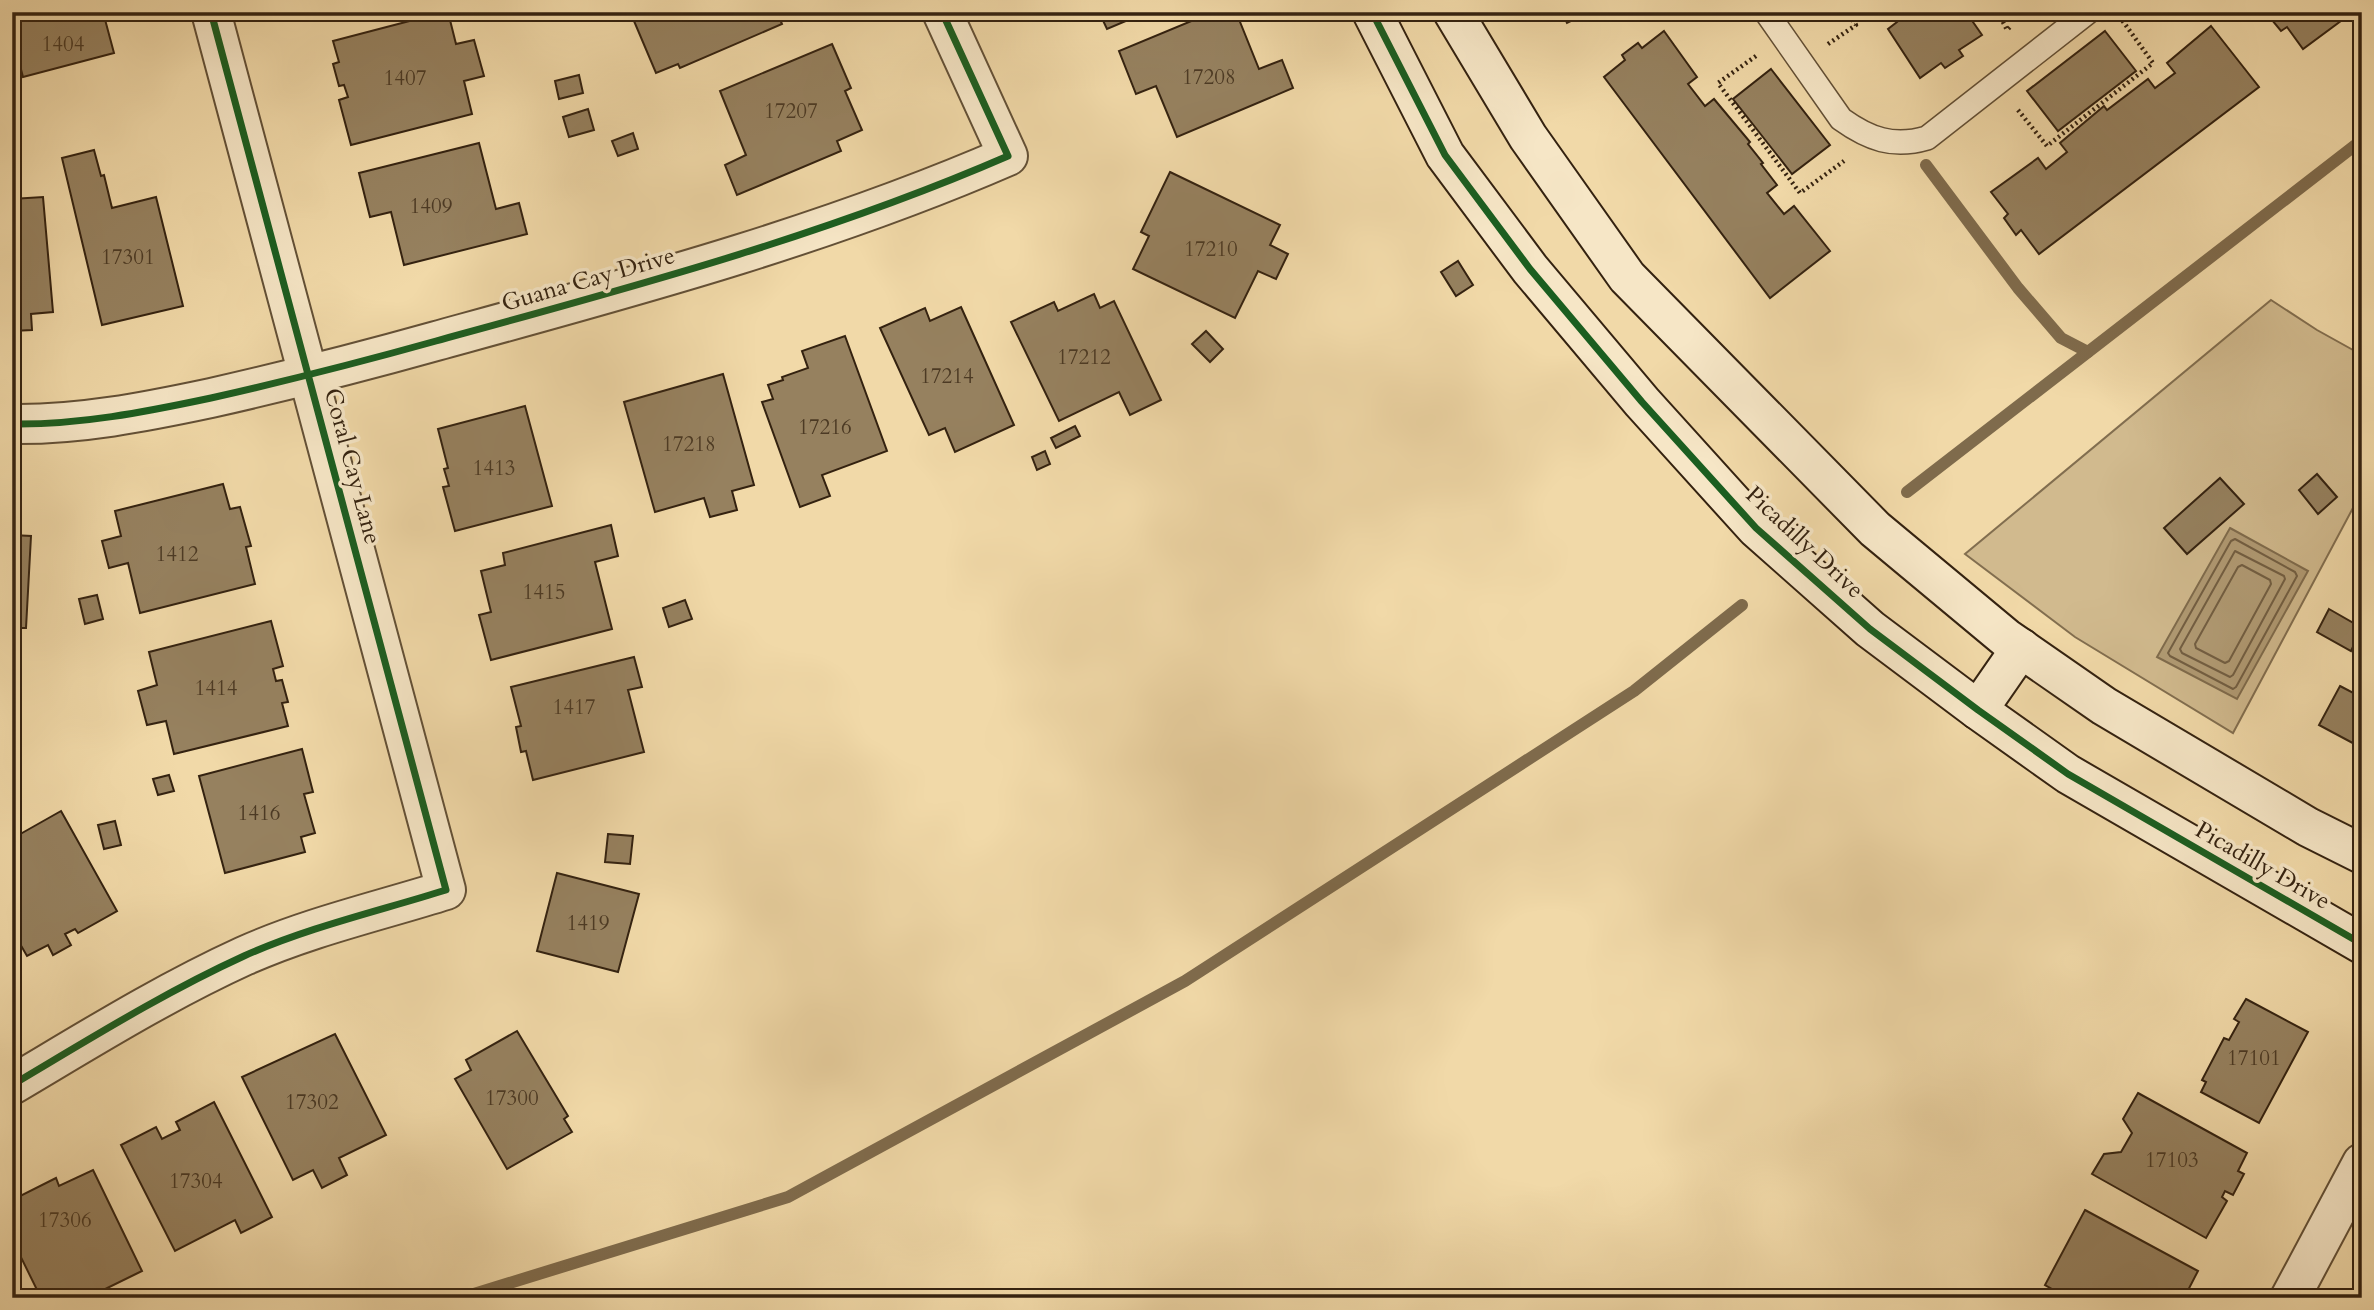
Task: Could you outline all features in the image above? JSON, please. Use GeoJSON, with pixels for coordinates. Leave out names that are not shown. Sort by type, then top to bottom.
{"type":"FeatureCollection","features":[{"type":"Feature","properties":{"kind":"street","name":"Coral Cay Lane"},"geometry":{"type":"LineString","coordinates":[[12,1086],[155,1000],[246,956],[295,937],[446,890],[211,12]]}},
{"type":"Feature","properties":{"kind":"street","name":"Guana Cay Drive"},"geometry":{"type":"LineString","coordinates":[[12,424],[42,425],[121,415],[309,376],[733,257],[935,187],[1008,156],[942,12]]}},
{"type":"Feature","properties":{"kind":"street","name":"Picadilly Drive"},"geometry":{"type":"LineString","coordinates":[[1372,12],[1445,155],[1530,269],[1642,402],[1756,528],[1870,628],[2068,775],[2362,944]]}},
{"type":"Feature","properties":{"kind":"street"},"geometry":{"type":"LineString","coordinates":[[1453,12],[1528,137],[1628,277],[1875,529],[2021,648],[2104,706],[2308,827],[2362,854]]}},
{"type":"Feature","properties":{"kind":"street"},"geometry":{"type":"LineString","coordinates":[[1978,710],[2021,648]]}},
{"type":"Feature","properties":{"kind":"street"},"geometry":{"type":"LineString","coordinates":[[2290,1298],[2362,1163]]}},
{"type":"Feature","properties":{"kind":"lane"},"geometry":{"type":"LineString","coordinates":[[1766,12],[1841,119],[1877,139],[1910,143],[1927,138],[2088,12]]}},
{"type":"Feature","properties":{"kind":"path"},"geometry":{"type":"LineString","coordinates":[[1828,45],[1856,25],[1847,12]]}},
{"type":"Feature","properties":{"kind":"path"},"geometry":{"type":"LineString","coordinates":[[1998,12],[2007,30],[2015,24]]}},
{"type":"Feature","properties":{"kind":"path"},"geometry":{"type":"LineString","coordinates":[[2014,105],[2046,146],[2153,63],[2122,20]]}},
{"type":"Feature","properties":{"kind":"path"},"geometry":{"type":"LineString","coordinates":[[1756,55],[1718,83],[1800,193],[1844,161]]}},
{"type":"Feature","properties":{"kind":"shaded area"},"geometry":{"type":"Polygon","coordinates":[[[2271,300],[2362,355],[2362,491],[2233,733],[2075,637],[1965,554],[2271,300]]]}},
{"type":"Feature","properties":{"kind":"water"},"geometry":{"type":"Polygon","coordinates":[[[2230,528],[2308,571],[2237,699],[2157,657],[2230,528]]]}},
{"type":"Feature","properties":{"kind":"building"},"geometry":{"type":"Polygon","coordinates":[[[12,12],[103,12],[114,53],[23,77],[12,35],[12,12]]]}},
{"type":"Feature","properties":{"kind":"building"},"geometry":{"type":"Polygon","coordinates":[[[448,12],[456,44],[474,40],[484,76],[464,81],[472,114],[351,145],[339,100],[348,97],[344,85],[339,86],[333,64],[339,62],[333,41],[448,12]]]}},
{"type":"Feature","properties":{"kind":"building"},"geometry":{"type":"Polygon","coordinates":[[[657,12],[777,12],[782,24],[680,68],[678,64],[656,73],[634,21],[657,12]]]}},
{"type":"Feature","properties":{"kind":"building"},"geometry":{"type":"Polygon","coordinates":[[[1099,12],[1147,12],[1107,29],[1099,12]]]}},
{"type":"Feature","properties":{"kind":"building"},"geometry":{"type":"Polygon","coordinates":[[[1213,12],[1236,12],[1259,69],[1282,60],[1293,88],[1177,137],[1156,86],[1136,94],[1119,51],[1213,12]]]}},
{"type":"Feature","properties":{"kind":"building"},"geometry":{"type":"Polygon","coordinates":[[[1562,12],[1589,12],[1567,23],[1562,12]]]}},
{"type":"Feature","properties":{"kind":"building"},"geometry":{"type":"Polygon","coordinates":[[[1891,12],[1966,12],[1982,35],[1959,50],[1963,56],[1945,68],[1941,63],[1920,78],[1888,29],[1897,22],[1891,12]]]}},
{"type":"Feature","properties":{"kind":"building"},"geometry":{"type":"Polygon","coordinates":[[[2353,12],[2303,49],[2287,27],[2281,31],[2267,14],[2353,12]]]}},
{"type":"Feature","properties":{"kind":"building"},"geometry":{"type":"Polygon","coordinates":[[[2211,26],[2259,87],[2039,254],[2021,230],[2016,235],[2004,218],[2008,214],[1991,192],[2038,158],[2046,169],[2067,152],[2060,143],[2104,106],[2107,110],[2148,79],[2155,88],[2175,73],[2167,63],[2211,26]]]}},
{"type":"Feature","properties":{"kind":"building"},"geometry":{"type":"Polygon","coordinates":[[[1664,31],[1697,77],[1688,84],[1705,106],[1714,99],[1750,142],[1748,144],[1777,185],[1767,193],[1784,214],[1794,206],[1830,251],[1770,298],[1604,77],[1625,60],[1622,55],[1638,43],[1642,48],[1664,31]]]}},
{"type":"Feature","properties":{"kind":"building"},"geometry":{"type":"Polygon","coordinates":[[[2105,31],[2136,71],[2058,131],[2027,91],[2105,31]]]}},
{"type":"Feature","properties":{"kind":"building"},"geometry":{"type":"Polygon","coordinates":[[[832,44],[851,88],[845,91],[862,130],[837,141],[841,151],[737,195],[725,165],[746,155],[720,91],[832,44]]]}},
{"type":"Feature","properties":{"kind":"building"},"geometry":{"type":"Polygon","coordinates":[[[1771,69],[1830,145],[1792,174],[1733,99],[1771,69]]]}},
{"type":"Feature","properties":{"kind":"building"},"geometry":{"type":"Polygon","coordinates":[[[579,75],[583,93],[559,99],[555,81],[579,75]]]}},
{"type":"Feature","properties":{"kind":"building"},"geometry":{"type":"Polygon","coordinates":[[[588,109],[594,130],[569,137],[563,117],[588,109]]]}},
{"type":"Feature","properties":{"kind":"building"},"geometry":{"type":"Polygon","coordinates":[[[633,133],[638,149],[618,156],[612,141],[633,133]]]}},
{"type":"Feature","properties":{"kind":"building"},"geometry":{"type":"Polygon","coordinates":[[[479,143],[496,209],[519,203],[527,234],[404,265],[391,212],[370,217],[359,173],[479,143]]]}},
{"type":"Feature","properties":{"kind":"building"},"geometry":{"type":"Polygon","coordinates":[[[94,150],[101,176],[104,175],[112,208],[156,197],[183,306],[102,325],[62,158],[94,150]]]}},
{"type":"Feature","properties":{"kind":"building"},"geometry":{"type":"Polygon","coordinates":[[[1170,172],[1280,225],[1270,245],[1288,254],[1276,279],[1258,271],[1235,318],[1133,269],[1149,236],[1141,232],[1170,172]]]}},
{"type":"Feature","properties":{"kind":"building"},"geometry":{"type":"Polygon","coordinates":[[[43,197],[53,312],[31,314],[32,330],[12,331],[12,199],[43,197]]]}},
{"type":"Feature","properties":{"kind":"building"},"geometry":{"type":"Polygon","coordinates":[[[1458,261],[1473,285],[1456,296],[1441,272],[1458,261]]]}},
{"type":"Feature","properties":{"kind":"building"},"geometry":{"type":"Polygon","coordinates":[[[1094,294],[1100,308],[1114,301],[1161,400],[1130,415],[1119,392],[1059,421],[1011,322],[1054,302],[1058,311],[1094,294]]]}},
{"type":"Feature","properties":{"kind":"building"},"geometry":{"type":"Polygon","coordinates":[[[961,307],[1014,425],[955,452],[945,428],[929,435],[880,328],[925,308],[930,321],[961,307]]]}},
{"type":"Feature","properties":{"kind":"building"},"geometry":{"type":"Polygon","coordinates":[[[1206,331],[1223,349],[1210,362],[1192,344],[1206,331]]]}},
{"type":"Feature","properties":{"kind":"building"},"geometry":{"type":"Polygon","coordinates":[[[845,336],[887,451],[822,475],[830,496],[800,507],[762,402],[773,399],[768,385],[808,368],[802,351],[845,336]]]}},
{"type":"Feature","properties":{"kind":"building"},"geometry":{"type":"Polygon","coordinates":[[[723,374],[754,485],[732,491],[737,510],[710,517],[704,498],[655,512],[624,402],[723,374]]]}},
{"type":"Feature","properties":{"kind":"building"},"geometry":{"type":"Polygon","coordinates":[[[525,406],[552,506],[455,531],[443,487],[449,486],[444,469],[448,468],[438,429],[525,406]]]}},
{"type":"Feature","properties":{"kind":"building"},"geometry":{"type":"Polygon","coordinates":[[[1075,426],[1080,436],[1056,448],[1051,438],[1075,426]]]}},
{"type":"Feature","properties":{"kind":"building"},"geometry":{"type":"Polygon","coordinates":[[[1045,451],[1050,464],[1037,470],[1032,457],[1045,451]]]}},
{"type":"Feature","properties":{"kind":"building"},"geometry":{"type":"Polygon","coordinates":[[[2317,474],[2337,497],[2318,514],[2299,490],[2317,474]]]}},
{"type":"Feature","properties":{"kind":"building"},"geometry":{"type":"Polygon","coordinates":[[[2220,478],[2244,504],[2187,554],[2164,528],[2220,478]]]}},
{"type":"Feature","properties":{"kind":"building"},"geometry":{"type":"Polygon","coordinates":[[[223,484],[230,509],[240,507],[251,546],[246,547],[255,584],[140,613],[128,563],[109,568],[102,541],[121,536],[115,511],[223,484]]]}},
{"type":"Feature","properties":{"kind":"building"},"geometry":{"type":"Polygon","coordinates":[[[611,525],[618,556],[595,562],[612,629],[491,660],[479,615],[491,612],[481,571],[505,565],[503,553],[611,525]]]}},
{"type":"Feature","properties":{"kind":"building"},"geometry":{"type":"Polygon","coordinates":[[[12,535],[31,536],[26,628],[12,628],[12,535]]]}},
{"type":"Feature","properties":{"kind":"building"},"geometry":{"type":"Polygon","coordinates":[[[97,595],[103,619],[85,624],[79,599],[97,595]]]}},
{"type":"Feature","properties":{"kind":"building"},"geometry":{"type":"Polygon","coordinates":[[[685,600],[692,619],[669,627],[663,608],[685,600]]]}},
{"type":"Feature","properties":{"kind":"building"},"geometry":{"type":"Polygon","coordinates":[[[2329,609],[2362,628],[2351,651],[2317,632],[2329,609]]]}},
{"type":"Feature","properties":{"kind":"building"},"geometry":{"type":"Polygon","coordinates":[[[271,621],[283,666],[273,669],[276,681],[282,680],[288,702],[282,703],[288,726],[174,754],[166,721],[147,725],[138,691],[157,685],[149,652],[271,621]]]}},
{"type":"Feature","properties":{"kind":"building"},"geometry":{"type":"Polygon","coordinates":[[[634,657],[642,687],[628,690],[644,752],[533,780],[526,751],[521,752],[516,727],[521,726],[511,687],[634,657]]]}},
{"type":"Feature","properties":{"kind":"building"},"geometry":{"type":"Polygon","coordinates":[[[2340,686],[2359,696],[2362,691],[2362,748],[2319,725],[2340,686]]]}},
{"type":"Feature","properties":{"kind":"building"},"geometry":{"type":"Polygon","coordinates":[[[302,749],[313,792],[304,794],[315,833],[301,837],[305,852],[225,873],[199,776],[302,749]]]}},
{"type":"Feature","properties":{"kind":"building"},"geometry":{"type":"Polygon","coordinates":[[[169,775],[174,791],[158,795],[153,779],[169,775]]]}},
{"type":"Feature","properties":{"kind":"building"},"geometry":{"type":"Polygon","coordinates":[[[61,811],[117,911],[78,933],[75,929],[65,934],[71,945],[53,955],[48,945],[27,956],[12,930],[12,832],[15,837],[61,811]]]}},
{"type":"Feature","properties":{"kind":"building"},"geometry":{"type":"Polygon","coordinates":[[[115,821],[121,845],[104,849],[98,825],[115,821]]]}},
{"type":"Feature","properties":{"kind":"building"},"geometry":{"type":"Polygon","coordinates":[[[608,834],[633,836],[630,864],[605,862],[608,834]]]}},
{"type":"Feature","properties":{"kind":"building"},"geometry":{"type":"Polygon","coordinates":[[[557,873],[639,894],[618,972],[537,951],[557,873]]]}},
{"type":"Feature","properties":{"kind":"building"},"geometry":{"type":"Polygon","coordinates":[[[2246,999],[2308,1032],[2259,1123],[2201,1092],[2206,1082],[2202,1080],[2224,1038],[2229,1040],[2239,1022],[2234,1019],[2246,999]]]}},
{"type":"Feature","properties":{"kind":"building"},"geometry":{"type":"Polygon","coordinates":[[[517,1031],[568,1116],[564,1119],[572,1132],[507,1169],[455,1079],[471,1070],[466,1060],[517,1031]]]}},
{"type":"Feature","properties":{"kind":"building"},"geometry":{"type":"Polygon","coordinates":[[[335,1034],[386,1135],[339,1158],[347,1175],[322,1188],[313,1170],[293,1180],[242,1077],[335,1034]]]}},
{"type":"Feature","properties":{"kind":"building"},"geometry":{"type":"Polygon","coordinates":[[[2138,1093],[2247,1153],[2238,1171],[2244,1174],[2233,1195],[2225,1191],[2222,1197],[2227,1201],[2206,1238],[2092,1174],[2104,1154],[2121,1152],[2132,1133],[2123,1119],[2138,1093]]]}},
{"type":"Feature","properties":{"kind":"building"},"geometry":{"type":"Polygon","coordinates":[[[214,1102],[272,1217],[241,1233],[235,1220],[175,1251],[121,1145],[156,1127],[162,1139],[180,1130],[176,1122],[214,1102]]]}},
{"type":"Feature","properties":{"kind":"building"},"geometry":{"type":"Polygon","coordinates":[[[93,1170],[142,1271],[95,1294],[97,1298],[41,1298],[12,1239],[12,1200],[56,1178],[59,1186],[93,1170]]]}},
{"type":"Feature","properties":{"kind":"building"},"geometry":{"type":"Polygon","coordinates":[[[2085,1210],[2198,1271],[2184,1298],[2068,1298],[2045,1285],[2085,1210]]]}},
{"type":"Feature","properties":{"kind":"waterway"},"geometry":{"type":"LineString","coordinates":[[1907,492],[2362,140]]}},
{"type":"Feature","properties":{"kind":"waterway"},"geometry":{"type":"LineString","coordinates":[[1926,165],[2018,288],[2061,338],[2088,352]]}},
{"type":"Feature","properties":{"kind":"waterway"},"geometry":{"type":"LineString","coordinates":[[461,1298],[788,1197],[1185,981],[1634,691],[1742,605]]}},
{"type":"Feature","properties":{"kind":"cycle path"},"geometry":{"type":"LineString","coordinates":[[12,1085],[155,1001],[244,956],[319,928],[446,890],[211,12]]}},
{"type":"Feature","properties":{"kind":"cycle path"},"geometry":{"type":"LineString","coordinates":[[12,424],[87,420],[161,408],[267,385],[380,356],[725,259],[868,211],[1008,156],[942,12]]}},
{"type":"Feature","properties":{"kind":"cycle path"},"geometry":{"type":"LineString","coordinates":[[1372,12],[1445,155],[1530,269],[1642,402],[1756,528],[1870,629],[2068,774],[2362,944]]}}]}
